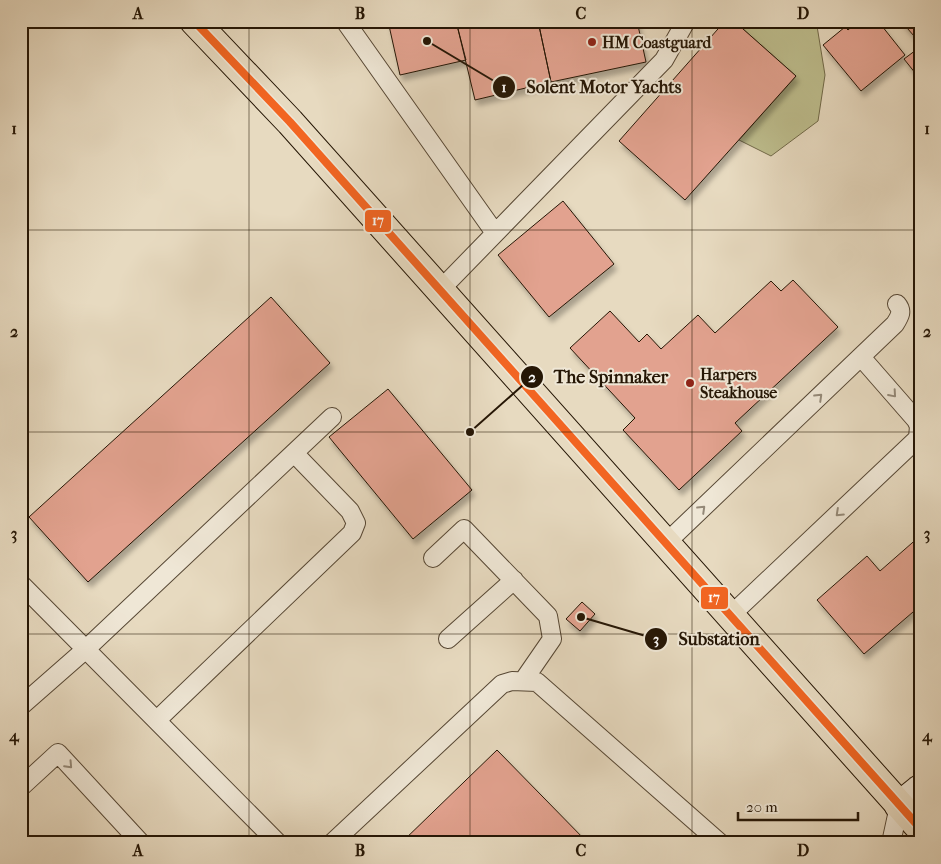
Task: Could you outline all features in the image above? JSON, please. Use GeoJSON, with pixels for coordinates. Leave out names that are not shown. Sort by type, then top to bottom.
{"type":"FeatureCollection","features":[{"type":"Feature","properties":{"kind":"main road"},"geometry":{"type":"LineString","coordinates":[[194,21],[290,122],[920,828]]}},
{"type":"Feature","properties":{"kind":"street"},"geometry":{"type":"LineString","coordinates":[[899,806],[920,789]]}},
{"type":"Feature","properties":{"kind":"lane"},"geometry":{"type":"LineString","coordinates":[[345,21],[495,233]]}},
{"type":"Feature","properties":{"kind":"lane"},"geometry":{"type":"LineString","coordinates":[[440,290],[664,60],[686,21]]}},
{"type":"Feature","properties":{"kind":"lane"},"geometry":{"type":"LineString","coordinates":[[666,543],[896,324],[900,315],[900,308],[897,304]]}},
{"type":"Feature","properties":{"kind":"lane"},"geometry":{"type":"LineString","coordinates":[[731,615],[918,438],[919,426],[916,420],[862,356]]}},
{"type":"Feature","properties":{"kind":"lane"},"geometry":{"type":"LineString","coordinates":[[21,706],[86,649],[332,417]]}},
{"type":"Feature","properties":{"kind":"lane"},"geometry":{"type":"LineString","coordinates":[[157,720],[352,533],[356,523],[350,511],[294,453]]}},
{"type":"Feature","properties":{"kind":"lane"},"geometry":{"type":"LineString","coordinates":[[433,558],[464,529],[548,616],[552,639],[522,681]]}},
{"type":"Feature","properties":{"kind":"lane"},"geometry":{"type":"LineString","coordinates":[[448,639],[514,580]]}},
{"type":"Feature","properties":{"kind":"lane"},"geometry":{"type":"LineString","coordinates":[[21,584],[278,843]]}},
{"type":"Feature","properties":{"kind":"lane"},"geometry":{"type":"LineString","coordinates":[[332,843],[502,684],[512,681],[537,682],[720,843]]}},
{"type":"Feature","properties":{"kind":"lane"},"geometry":{"type":"LineString","coordinates":[[21,787],[58,753],[141,843]]}},
{"type":"Feature","properties":{"kind":"lane"},"geometry":{"type":"LineString","coordinates":[[891,843],[899,806]]}},
{"type":"Feature","properties":{"kind":"green space"},"geometry":{"type":"Polygon","coordinates":[[[734,21],[818,21],[817,26],[825,75],[818,121],[771,156],[739,140],[796,76],[734,21]]]}},
{"type":"Feature","properties":{"kind":"building"},"geometry":{"type":"Polygon","coordinates":[[[388,21],[456,21],[466,60],[400,75],[388,21]]]}},
{"type":"Feature","properties":{"kind":"building"},"geometry":{"type":"Polygon","coordinates":[[[456,21],[538,21],[551,82],[475,100],[456,21]]]}},
{"type":"Feature","properties":{"kind":"building","name":"HM Coastguard"},"geometry":{"type":"Polygon","coordinates":[[[538,21],[637,21],[646,62],[551,82],[538,21]]]}},
{"type":"Feature","properties":{"kind":"building"},"geometry":{"type":"Polygon","coordinates":[[[725,21],[734,21],[796,76],[685,200],[619,141],[725,21]]]}},
{"type":"Feature","properties":{"kind":"building"},"geometry":{"type":"Polygon","coordinates":[[[858,21],[878,21],[905,55],[861,91],[823,45],[845,27],[848,30],[858,21]]]}},
{"type":"Feature","properties":{"kind":"building"},"geometry":{"type":"Polygon","coordinates":[[[901,21],[920,21],[920,31],[914,36],[901,21]]]}},
{"type":"Feature","properties":{"kind":"building"},"geometry":{"type":"Polygon","coordinates":[[[920,47],[920,79],[904,59],[920,47]]]}},
{"type":"Feature","properties":{"kind":"building"},"geometry":{"type":"Polygon","coordinates":[[[563,201],[614,264],[549,317],[498,255],[563,201]]]}},
{"type":"Feature","properties":{"kind":"building","name":"Harpers Steakhouse"},"geometry":{"type":"Polygon","coordinates":[[[793,280],[838,327],[735,423],[742,431],[679,490],[623,430],[635,418],[570,348],[610,311],[639,342],[647,334],[661,349],[698,315],[715,333],[771,281],[781,291],[793,280]]]}},
{"type":"Feature","properties":{"kind":"building"},"geometry":{"type":"Polygon","coordinates":[[[271,297],[330,363],[88,582],[29,517],[271,297]]]}},
{"type":"Feature","properties":{"kind":"building"},"geometry":{"type":"Polygon","coordinates":[[[388,389],[472,490],[413,539],[329,437],[388,389]]]}},
{"type":"Feature","properties":{"kind":"building"},"geometry":{"type":"Polygon","coordinates":[[[920,536],[920,606],[864,654],[817,600],[867,556],[880,571],[920,536]]]}},
{"type":"Feature","properties":{"kind":"building"},"geometry":{"type":"Polygon","coordinates":[[[582,602],[595,614],[580,631],[566,619],[582,602]]]}},
{"type":"Feature","properties":{"kind":"building"},"geometry":{"type":"Polygon","coordinates":[[[497,750],[588,843],[401,843],[497,750]]]}},
{"type":"Feature","properties":{"kind":"transit line","name":"17"},"geometry":{"type":"LineString","coordinates":[[194,21],[290,122],[920,828]]}},
{"type":"Feature","properties":{"kind":"place","name":"Solent Motor Yachts"},"geometry":{"type":"Point","coordinates":[427,41]}},
{"type":"Feature","properties":{"kind":"place","name":"HM Coastguard"},"geometry":{"type":"Point","coordinates":[592,42]}},
{"type":"Feature","properties":{"kind":"place","name":"Harpers Steakhouse"},"geometry":{"type":"Point","coordinates":[690,383]}},
{"type":"Feature","properties":{"kind":"place","name":"The Spinnaker"},"geometry":{"type":"Point","coordinates":[470,432]}},
{"type":"Feature","properties":{"kind":"place","name":"Substation"},"geometry":{"type":"Point","coordinates":[581,617]}}]}
